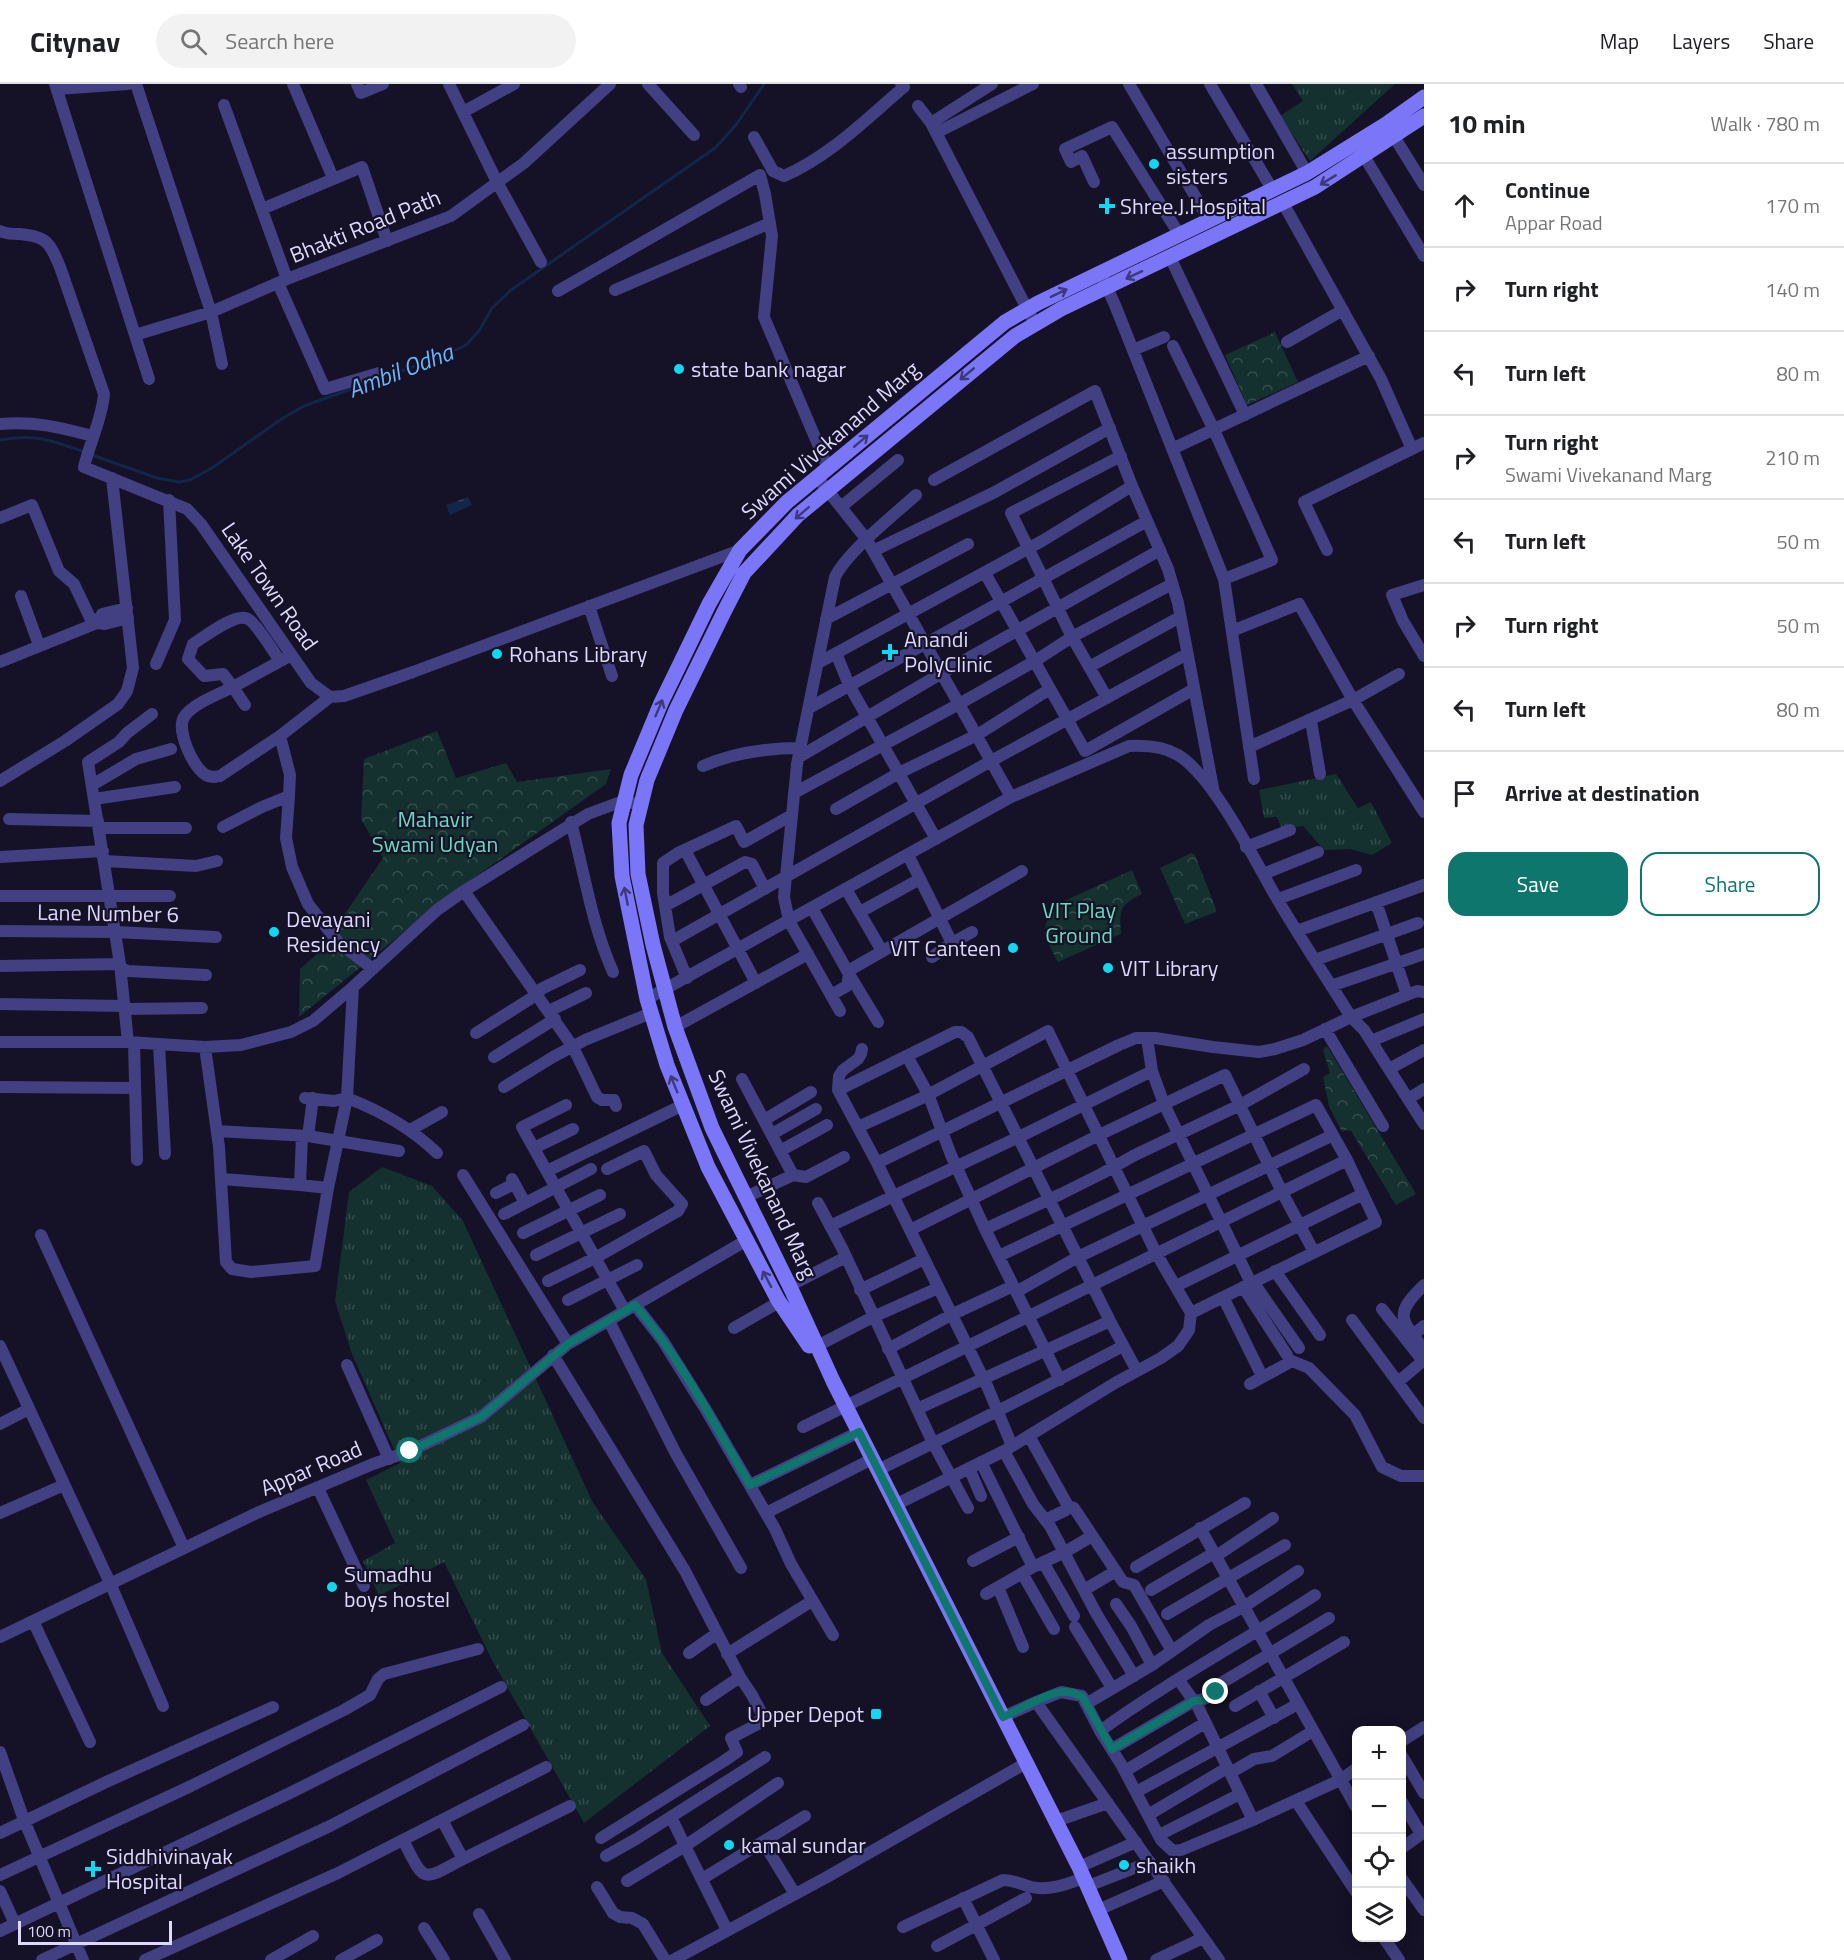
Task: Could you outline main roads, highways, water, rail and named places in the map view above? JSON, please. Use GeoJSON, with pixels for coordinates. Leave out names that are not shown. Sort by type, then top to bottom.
{"type":"FeatureCollection","features":[{"type":"Feature","properties":{"kind":"main road","name":"Swami Vivekanand Marg"},"geometry":{"type":"LineString","coordinates":[[1116,1959],[1084,1877],[845,1406],[712,1128],[675,1027],[652,945],[639,874],[636,825],[647,780],[676,710],[744,573],[798,515],[1015,336],[1061,309],[1315,187],[1364,156],[1424,97]]}},
{"type":"Feature","properties":{"kind":"main road","name":"Swami Vivekanand Marg"},"geometry":{"type":"LineString","coordinates":[[833,1381],[779,1302],[708,1167],[667,1065],[649,1006],[622,876],[619,823],[631,775],[661,703],[709,604],[740,550],[787,502],[1005,322],[1390,130],[1424,116]]}},
{"type":"Feature","properties":{"kind":"water"},"geometry":{"type":"Polygon","coordinates":[[[468,497],[472,505],[450,515],[446,505],[468,497]]]}},
{"type":"Feature","properties":{"kind":"waterway","name":"Ambil Odha"},"geometry":{"type":"LineString","coordinates":[[92,455],[157,478],[179,482],[190,480],[212,468],[304,406],[443,356],[466,345],[479,331],[492,308],[511,290],[715,148],[736,125],[764,84]]}},
{"type":"Feature","properties":{"kind":"waterway","name":"Ambil Odha"},"geometry":{"type":"LineString","coordinates":[[0,440],[34,438],[85,452]]}},
{"type":"Feature","properties":{"kind":"place","name":"assumption sisters"},"geometry":{"type":"Point","coordinates":[1154,164]}},
{"type":"Feature","properties":{"kind":"place","name":"Shree.J.Hospital"},"geometry":{"type":"Point","coordinates":[1107,206]}},
{"type":"Feature","properties":{"kind":"place","name":"state bank nagar"},"geometry":{"type":"Point","coordinates":[679,369]}},
{"type":"Feature","properties":{"kind":"place","name":"Anandi PolyClinic"},"geometry":{"type":"Point","coordinates":[890,652]}},
{"type":"Feature","properties":{"kind":"place","name":"Rohans Library"},"geometry":{"type":"Point","coordinates":[497,654]}},
{"type":"Feature","properties":{"kind":"place","name":"Devayani Residency"},"geometry":{"type":"Point","coordinates":[274,932]}},
{"type":"Feature","properties":{"kind":"place","name":"VIT Canteen"},"geometry":{"type":"Point","coordinates":[1013,948]}},
{"type":"Feature","properties":{"kind":"place","name":"VIT Library"},"geometry":{"type":"Point","coordinates":[1108,968]}},
{"type":"Feature","properties":{"kind":"place","name":"Sumadhu boys hostel"},"geometry":{"type":"Point","coordinates":[332,1587]}},
{"type":"Feature","properties":{"kind":"place","name":"Upper Depot"},"geometry":{"type":"Point","coordinates":[876,1714]}},
{"type":"Feature","properties":{"kind":"place","name":"kamal sundar"},"geometry":{"type":"Point","coordinates":[729,1845]}},
{"type":"Feature","properties":{"kind":"place","name":"shaikh"},"geometry":{"type":"Point","coordinates":[1124,1865]}},
{"type":"Feature","properties":{"kind":"place","name":"Siddhivinayak Hospital"},"geometry":{"type":"Point","coordinates":[93,1869]}},
{"type":"Feature","properties":{"kind":"park label","name":"Mahavir Swami Udyan"},"geometry":{"type":"Point","coordinates":[435,832]}},
{"type":"Feature","properties":{"kind":"park label","name":"VIT Play Ground"},"geometry":{"type":"Point","coordinates":[1079,922]}}]}
